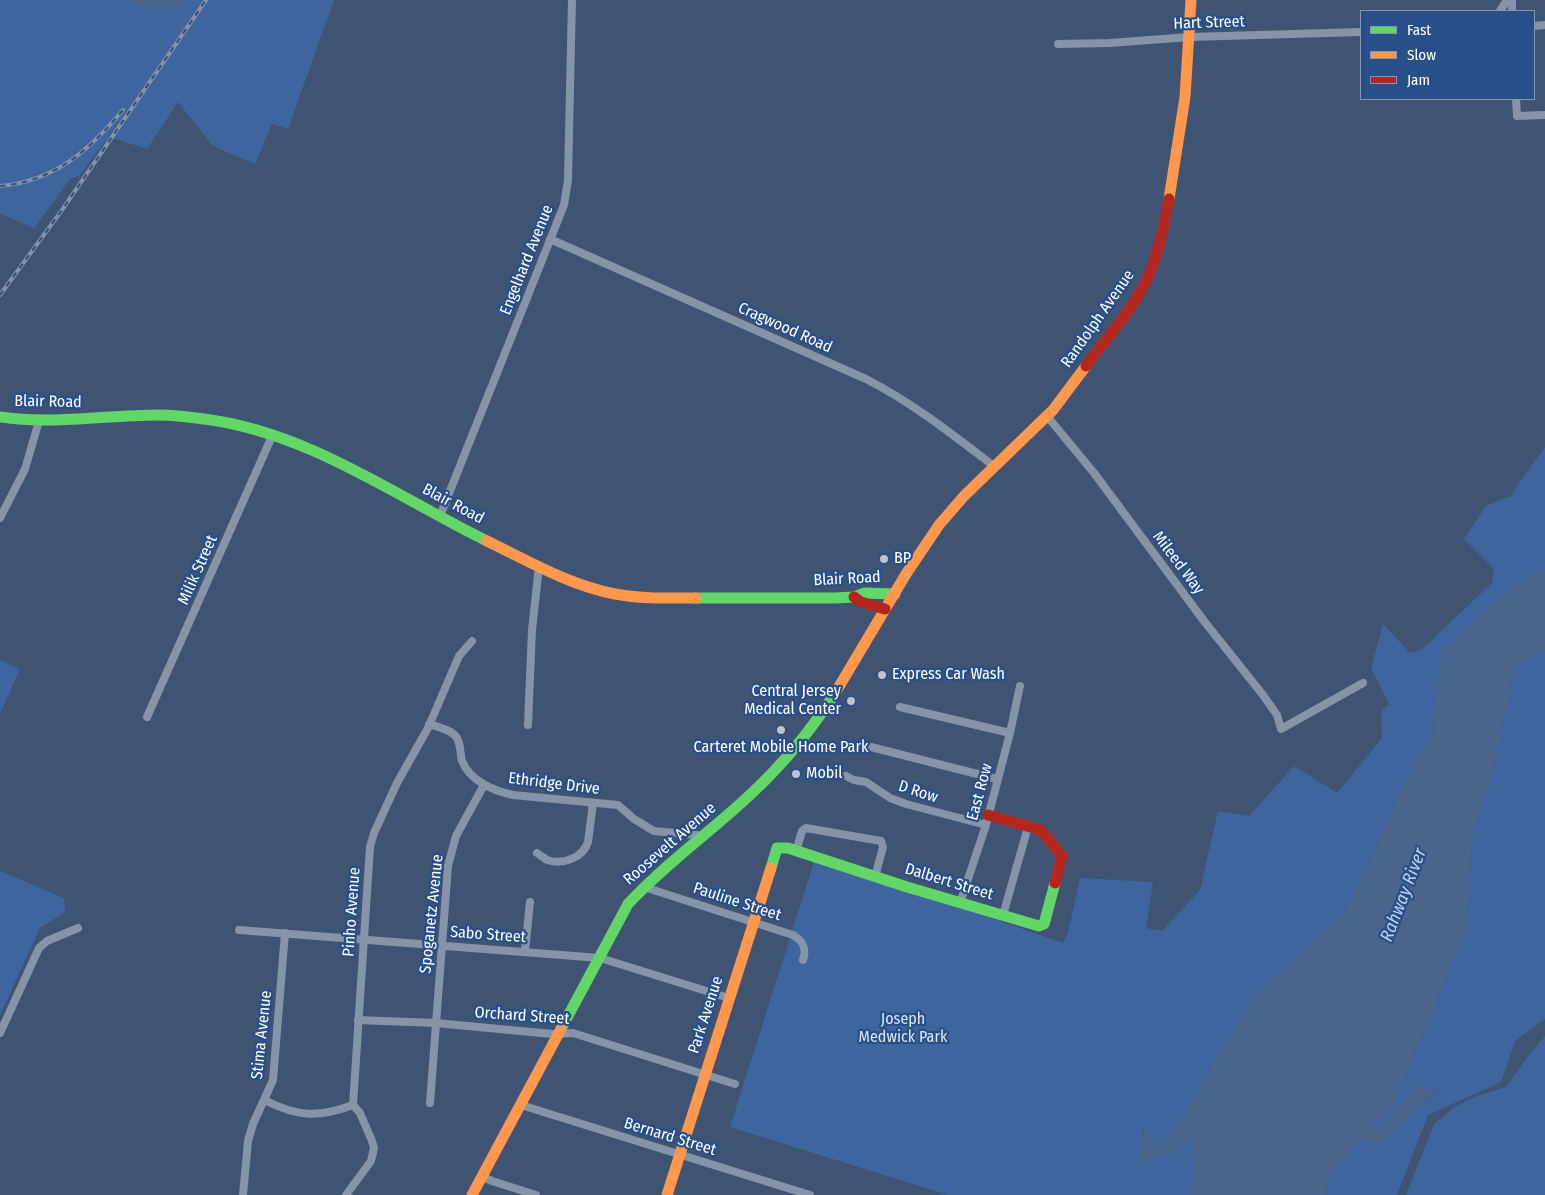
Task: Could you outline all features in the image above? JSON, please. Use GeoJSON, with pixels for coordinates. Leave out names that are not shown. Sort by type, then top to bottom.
{"type":"FeatureCollection","features":[{"type":"Feature","properties":{"kind":"street","name":"Engelhard Avenue"},"geometry":{"type":"LineString","coordinates":[[440,516],[564,205],[568,180],[572,0]]}},
{"type":"Feature","properties":{"kind":"street","name":"Randolph Avenue"},"geometry":{"type":"LineString","coordinates":[[895,594],[939,526],[954,508],[1047,416],[1132,305],[1147,280],[1153,266],[1166,214],[1181,137],[1190,37],[1191,0]]}},
{"type":"Feature","properties":{"kind":"street","name":"Hart Street"},"geometry":{"type":"LineString","coordinates":[[1058,44],[1109,43],[1190,37],[1360,32]]}},
{"type":"Feature","properties":{"kind":"street"},"geometry":{"type":"LineString","coordinates":[[1516,100],[1517,116],[1545,115]]}},
{"type":"Feature","properties":{"kind":"street","name":"Cragwood Road"},"geometry":{"type":"LineString","coordinates":[[550,239],[890,391],[919,410],[995,467]]}},
{"type":"Feature","properties":{"kind":"street","name":"Blair Road"},"geometry":{"type":"LineString","coordinates":[[0,417],[39,421],[159,415],[239,425],[272,434],[329,456],[440,516],[563,578],[615,594],[642,597],[854,598],[864,593],[895,594]]}},
{"type":"Feature","properties":{"kind":"street","name":"Mileed Way"},"geometry":{"type":"LineString","coordinates":[[1047,416],[1094,474],[1263,695],[1277,716],[1281,729],[1363,683]]}},
{"type":"Feature","properties":{"kind":"street"},"geometry":{"type":"LineString","coordinates":[[0,518],[25,469],[39,421]]}},
{"type":"Feature","properties":{"kind":"street","name":"Milik Street"},"geometry":{"type":"LineString","coordinates":[[147,717],[272,434]]}},
{"type":"Feature","properties":{"kind":"street"},"geometry":{"type":"LineString","coordinates":[[528,725],[532,630],[539,566]]}},
{"type":"Feature","properties":{"kind":"street","name":"Roosevelt Avenue"},"geometry":{"type":"LineString","coordinates":[[472,1195],[628,904],[644,887],[770,775],[800,743],[825,708],[895,594]]}},
{"type":"Feature","properties":{"kind":"street"},"geometry":{"type":"LineString","coordinates":[[854,598],[885,609]]}},
{"type":"Feature","properties":{"kind":"street","name":"Pinho Avenue"},"geometry":{"type":"LineString","coordinates":[[353,1105],[370,847],[374,833],[397,783],[429,724],[458,656],[472,641]]}},
{"type":"Feature","properties":{"kind":"street","name":"East Row"},"geometry":{"type":"LineString","coordinates":[[960,903],[987,820],[1020,686]]}},
{"type":"Feature","properties":{"kind":"street"},"geometry":{"type":"LineString","coordinates":[[900,707],[1010,732]]}},
{"type":"Feature","properties":{"kind":"street","name":"Ethridge Drive"},"geometry":{"type":"LineString","coordinates":[[429,724],[452,733],[458,739],[462,760],[475,779],[484,785],[513,795],[618,805],[634,819],[654,831],[697,835],[700,838]]}},
{"type":"Feature","properties":{"kind":"street"},"geometry":{"type":"LineString","coordinates":[[867,746],[998,780]]}},
{"type":"Feature","properties":{"kind":"street","name":"D Row"},"geometry":{"type":"LineString","coordinates":[[846,776],[854,780],[866,782],[890,798],[898,801],[987,820]]}},
{"type":"Feature","properties":{"kind":"street","name":"Spoganetz Avenue"},"geometry":{"type":"LineString","coordinates":[[430,1104],[448,866],[456,836],[484,785]]}},
{"type":"Feature","properties":{"kind":"street"},"geometry":{"type":"LineString","coordinates":[[537,853],[547,860],[561,861],[580,855],[588,842],[594,803]]}},
{"type":"Feature","properties":{"kind":"street"},"geometry":{"type":"LineString","coordinates":[[987,820],[1028,827],[1003,915]]}},
{"type":"Feature","properties":{"kind":"street","name":"Dalbert Street"},"geometry":{"type":"LineString","coordinates":[[779,847],[1039,926],[1044,924],[1062,856],[1041,830],[1028,827]]}},
{"type":"Feature","properties":{"kind":"street"},"geometry":{"type":"LineString","coordinates":[[796,851],[802,831],[806,828],[881,841],[883,846],[875,877]]}},
{"type":"Feature","properties":{"kind":"street","name":"Park Avenue"},"geometry":{"type":"LineString","coordinates":[[667,1195],[730,998],[752,922],[775,852],[779,847]]}},
{"type":"Feature","properties":{"kind":"street","name":"Pauline Street"},"geometry":{"type":"LineString","coordinates":[[644,887],[793,935],[800,939],[806,952],[803,960]]}},
{"type":"Feature","properties":{"kind":"street"},"geometry":{"type":"LineString","coordinates":[[525,951],[530,902]]}},
{"type":"Feature","properties":{"kind":"street"},"geometry":{"type":"LineString","coordinates":[[0,1034],[39,948],[47,941],[78,928]]}},
{"type":"Feature","properties":{"kind":"street","name":"Sabo Street"},"geometry":{"type":"LineString","coordinates":[[239,930],[600,958],[730,998]]}},
{"type":"Feature","properties":{"kind":"street","name":"Stima Avenue"},"geometry":{"type":"LineString","coordinates":[[244,1195],[248,1141],[253,1124],[273,1080],[285,933]]}},
{"type":"Feature","properties":{"kind":"street","name":"Orchard Street"},"geometry":{"type":"LineString","coordinates":[[358,1020],[436,1023],[552,1034],[573,1033],[736,1084]]}},
{"type":"Feature","properties":{"kind":"street"},"geometry":{"type":"LineString","coordinates":[[264,1100],[286,1109],[312,1115],[328,1113],[353,1105],[360,1113],[374,1148],[371,1161],[346,1195]]}},
{"type":"Feature","properties":{"kind":"street","name":"Bernard Street"},"geometry":{"type":"LineString","coordinates":[[521,1105],[810,1195]]}},
{"type":"Feature","properties":{"kind":"street"},"geometry":{"type":"LineString","coordinates":[[481,1176],[536,1195]]}},
{"type":"Feature","properties":{"kind":"green space"},"geometry":{"type":"Polygon","coordinates":[[[0,0],[334,0],[288,129],[272,124],[255,164],[213,146],[178,102],[147,149],[109,137],[79,176],[70,179],[34,228],[0,214],[0,0]]]}},
{"type":"Feature","properties":{"kind":"green space","name":"Joseph Medwick Park"},"geometry":{"type":"Polygon","coordinates":[[[1545,447],[1545,568],[1508,590],[1441,652],[1433,733],[1413,766],[1346,911],[1253,998],[1168,1142],[1154,1146],[1144,1127],[1139,1161],[1194,1131],[1195,1178],[1190,1195],[948,1195],[730,1127],[815,859],[875,877],[1063,943],[1068,933],[1080,878],[1153,882],[1146,928],[1162,931],[1200,890],[1218,811],[1249,816],[1294,766],[1337,793],[1382,738],[1381,711],[1389,704],[1371,668],[1383,624],[1410,653],[1422,649],[1492,583],[1494,569],[1464,539],[1486,506],[1511,496],[1545,447]]]}},
{"type":"Feature","properties":{"kind":"green space"},"geometry":{"type":"Polygon","coordinates":[[[1545,650],[1545,1019],[1515,1041],[1501,1082],[1428,1115],[1397,1195],[1326,1195],[1330,1173],[1361,1140],[1379,1146],[1437,1090],[1415,1087],[1380,1131],[1371,1125],[1390,1109],[1466,931],[1473,829],[1490,785],[1515,667],[1545,650]]]}},
{"type":"Feature","properties":{"kind":"green space"},"geometry":{"type":"Polygon","coordinates":[[[0,660],[20,669],[0,714],[0,660]]]}},
{"type":"Feature","properties":{"kind":"green space"},"geometry":{"type":"Polygon","coordinates":[[[0,871],[64,898],[65,912],[40,928],[0,1015],[0,871]]]}},
{"type":"Feature","properties":{"kind":"green space"},"geometry":{"type":"Polygon","coordinates":[[[1545,1036],[1545,1195],[1406,1195],[1434,1124],[1456,1106],[1477,1096],[1506,1087],[1545,1036]]]}},
{"type":"Feature","properties":{"kind":"water"},"geometry":{"type":"Polygon","coordinates":[[[125,0],[184,0],[177,8],[145,8],[125,0]]]}},
{"type":"Feature","properties":{"kind":"water","name":"Rahway River"},"geometry":{"type":"Polygon","coordinates":[[[1545,568],[1545,650],[1515,667],[1490,785],[1473,829],[1466,931],[1390,1109],[1371,1125],[1380,1131],[1415,1087],[1437,1089],[1379,1147],[1361,1140],[1330,1173],[1326,1195],[1190,1195],[1195,1178],[1194,1132],[1180,1151],[1138,1162],[1145,1126],[1154,1146],[1168,1142],[1253,998],[1346,911],[1413,766],[1433,733],[1441,652],[1508,590],[1545,568]]]}},
{"type":"Feature","properties":{"kind":"railway"},"geometry":{"type":"LineString","coordinates":[[0,295],[62,210],[206,0]]}},
{"type":"Feature","properties":{"kind":"railway"},"geometry":{"type":"LineString","coordinates":[[0,186],[38,178],[70,161],[97,138],[123,110]]}},
{"type":"Feature","properties":{"kind":"traffic: fast"},"geometry":{"type":"LineString","coordinates":[[0,417],[59,420],[164,415],[204,419],[242,426],[279,437],[315,451],[487,541]]}},
{"type":"Feature","properties":{"kind":"traffic: fast"},"geometry":{"type":"LineString","coordinates":[[696,598],[835,598],[854,597],[864,593],[895,594]]}},
{"type":"Feature","properties":{"kind":"traffic: fast"},"geometry":{"type":"LineString","coordinates":[[561,1029],[628,904],[658,875],[737,807],[776,769],[798,744],[837,690]]}},
{"type":"Feature","properties":{"kind":"traffic: fast"},"geometry":{"type":"LineString","coordinates":[[771,868],[777,848],[788,848],[907,887],[1039,926],[1044,924],[1055,883]]}},
{"type":"Feature","properties":{"kind":"traffic: slow"},"geometry":{"type":"LineString","coordinates":[[1169,199],[1185,97],[1191,0]]}},
{"type":"Feature","properties":{"kind":"traffic: slow"},"geometry":{"type":"LineString","coordinates":[[837,690],[906,574],[939,525],[964,496],[1053,410],[1086,366]]}},
{"type":"Feature","properties":{"kind":"traffic: slow"},"geometry":{"type":"LineString","coordinates":[[487,541],[549,572],[598,590],[635,597],[696,598]]}},
{"type":"Feature","properties":{"kind":"traffic: slow"},"geometry":{"type":"LineString","coordinates":[[667,1195],[771,868]]}},
{"type":"Feature","properties":{"kind":"traffic: slow"},"geometry":{"type":"LineString","coordinates":[[472,1195],[561,1029]]}},
{"type":"Feature","properties":{"kind":"traffic: jam"},"geometry":{"type":"LineString","coordinates":[[1086,366],[1135,301],[1148,277],[1158,248],[1169,199]]}},
{"type":"Feature","properties":{"kind":"traffic: jam"},"geometry":{"type":"LineString","coordinates":[[854,597],[861,602],[885,609]]}},
{"type":"Feature","properties":{"kind":"traffic: jam"},"geometry":{"type":"LineString","coordinates":[[988,815],[1041,830],[1062,856],[1055,883]]}},
{"type":"Feature","properties":{"kind":"place","name":"BP"},"geometry":{"type":"Point","coordinates":[884,559]}},
{"type":"Feature","properties":{"kind":"place","name":"Express Car Wash"},"geometry":{"type":"Point","coordinates":[882,675]}},
{"type":"Feature","properties":{"kind":"place","name":"Central Jersey Medical Center"},"geometry":{"type":"Point","coordinates":[851,701]}},
{"type":"Feature","properties":{"kind":"place","name":"Carteret Mobile Home Park"},"geometry":{"type":"Point","coordinates":[781,730]}},
{"type":"Feature","properties":{"kind":"place","name":"Mobil"},"geometry":{"type":"Point","coordinates":[796,774]}}]}
